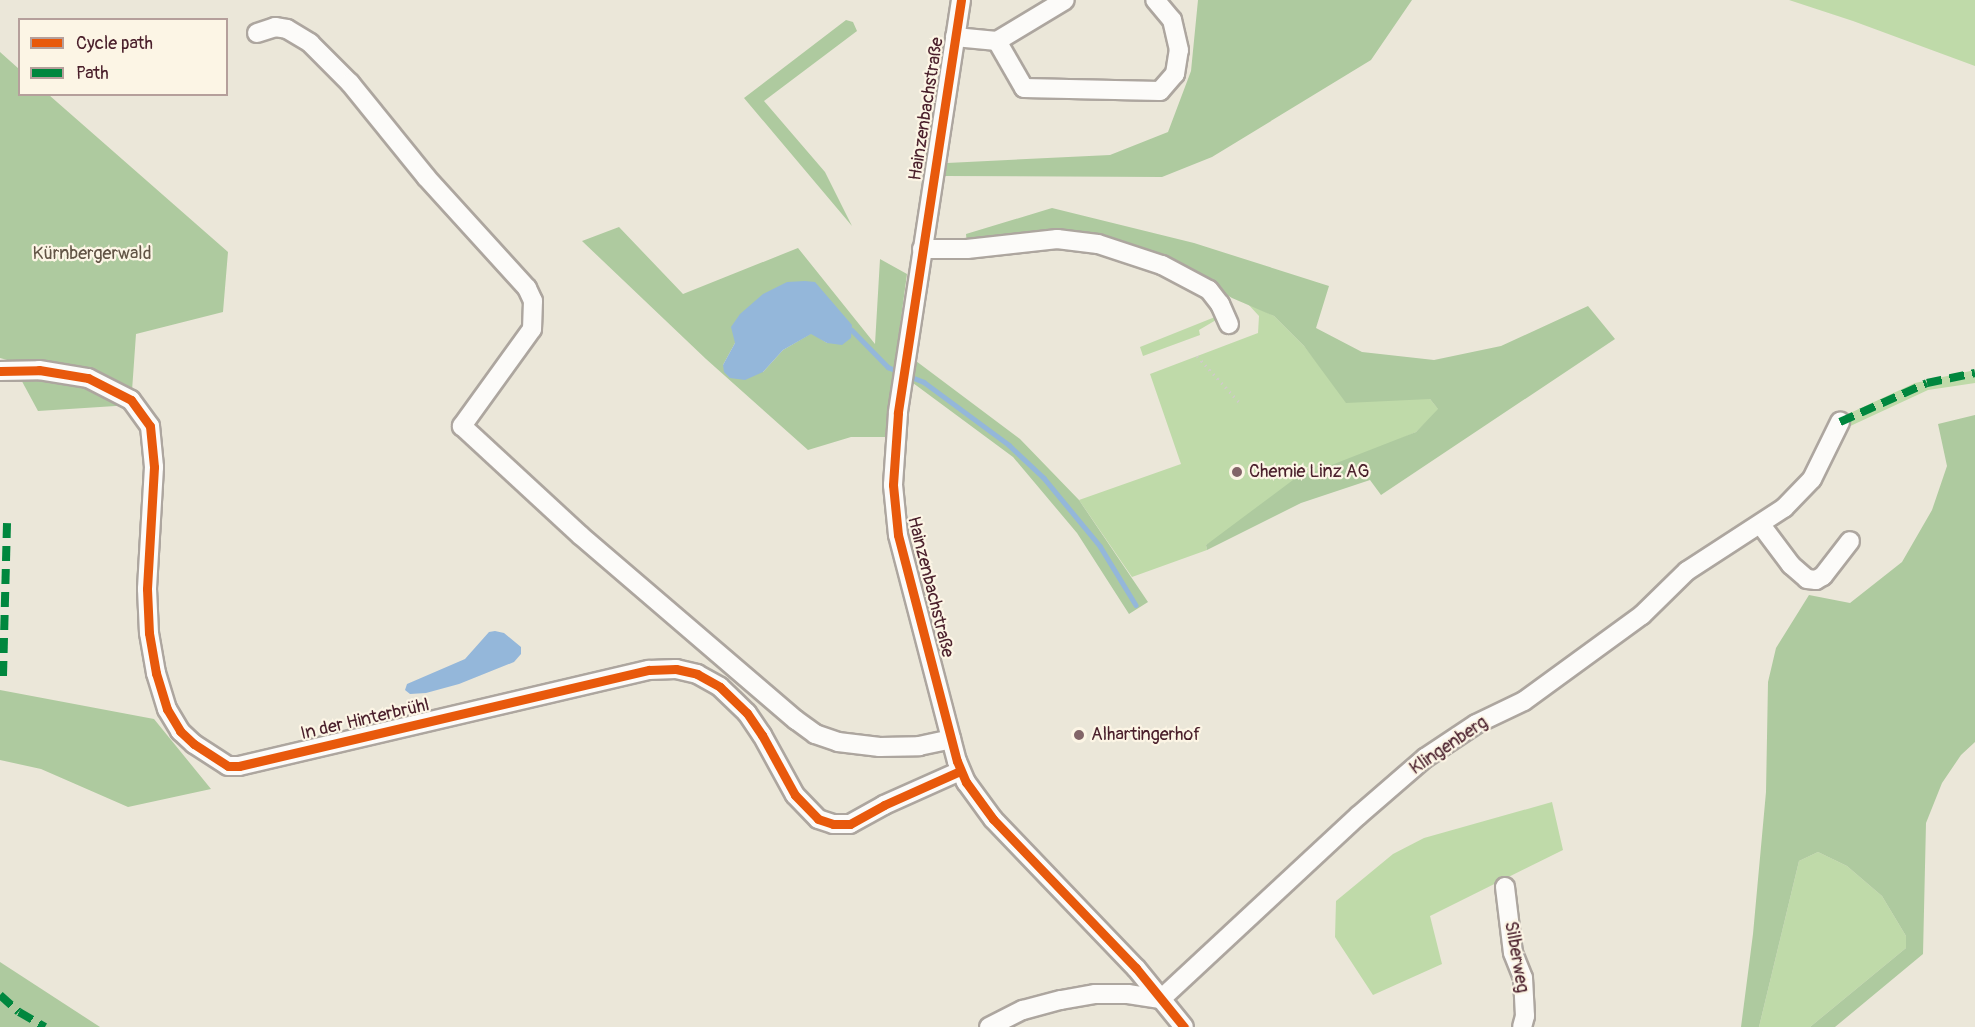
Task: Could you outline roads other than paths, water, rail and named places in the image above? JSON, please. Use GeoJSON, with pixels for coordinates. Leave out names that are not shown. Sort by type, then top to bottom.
{"type":"FeatureCollection","features":[{"type":"Feature","properties":{"kind":"street","name":"Hainzenbachstraße"},"geometry":{"type":"LineString","coordinates":[[961,0],[902,384],[893,464],[894,508],[898,535],[960,771],[993,819],[1136,968],[1184,1027]]}},
{"type":"Feature","properties":{"kind":"street"},"geometry":{"type":"LineString","coordinates":[[955,37],[997,42],[1065,0]]}},
{"type":"Feature","properties":{"kind":"street"},"geometry":{"type":"LineString","coordinates":[[997,42],[1024,88],[1160,91],[1175,74],[1179,50],[1172,20],[1155,0]]}},
{"type":"Feature","properties":{"kind":"street"},"geometry":{"type":"LineString","coordinates":[[257,33],[275,27],[287,29],[310,44],[350,83],[426,177],[521,278],[527,288],[533,301],[532,328],[462,426],[580,535],[815,734],[838,742],[880,747],[919,746],[951,739]]}},
{"type":"Feature","properties":{"kind":"street"},"geometry":{"type":"LineString","coordinates":[[922,249],[967,249],[1057,239],[1098,244],[1162,265],[1188,277],[1209,290],[1220,304],[1229,324]]}},
{"type":"Feature","properties":{"kind":"street","name":"In der Hinterbrühl"},"geometry":{"type":"LineString","coordinates":[[0,371],[39,370],[88,378],[131,400],[150,426],[154,467],[147,589],[149,633],[156,673],[167,709],[180,730],[194,744],[228,766],[239,766],[640,672],[676,669],[697,674],[720,687],[747,713],[762,735],[795,795],[818,819],[833,825],[850,824],[884,805],[960,771]]}},
{"type":"Feature","properties":{"kind":"street","name":"Klingenberg"},"geometry":{"type":"LineString","coordinates":[[1161,999],[1358,816],[1425,758],[1476,724],[1524,701],[1642,615],[1687,571],[1761,525],[1791,501],[1812,479],[1840,422]]}},
{"type":"Feature","properties":{"kind":"street"},"geometry":{"type":"LineString","coordinates":[[1761,525],[1791,565],[1807,579],[1816,580],[1823,576],[1850,541]]}},
{"type":"Feature","properties":{"kind":"street","name":"Silberweg"},"geometry":{"type":"LineString","coordinates":[[1505,887],[1513,953],[1523,978],[1525,1016],[1521,1027]]}},
{"type":"Feature","properties":{"kind":"street"},"geometry":{"type":"LineString","coordinates":[[989,1027],[1023,1010],[1072,998],[1128,994],[1161,999]]}},
{"type":"Feature","properties":{"kind":"water"},"geometry":{"type":"Polygon","coordinates":[[[787,282],[815,282],[852,325],[851,338],[842,345],[827,343],[811,334],[783,350],[763,372],[745,380],[730,378],[724,372],[723,365],[735,343],[731,327],[740,314],[763,294],[787,282]]]}},
{"type":"Feature","properties":{"kind":"water"},"geometry":{"type":"Polygon","coordinates":[[[489,632],[504,633],[521,647],[521,654],[514,662],[459,684],[426,693],[410,694],[405,690],[407,684],[465,659],[489,632]]]}},
{"type":"Feature","properties":{"kind":"waterway"},"geometry":{"type":"LineString","coordinates":[[852,330],[888,367],[899,372]]}},
{"type":"Feature","properties":{"kind":"waterway"},"geometry":{"type":"LineString","coordinates":[[909,376],[924,382],[1009,445],[1044,478],[1100,546],[1136,605]]}},
{"type":"Feature","properties":{"kind":"place","name":"Chemie Linz AG"},"geometry":{"type":"Point","coordinates":[1237,472]}},
{"type":"Feature","properties":{"kind":"place","name":"Alhartingerhof"},"geometry":{"type":"Point","coordinates":[1079,735]}},
{"type":"Feature","properties":{"kind":"park label","name":"Kürnbergerwald"},"geometry":{"type":"Point","coordinates":[92,254]}}]}
